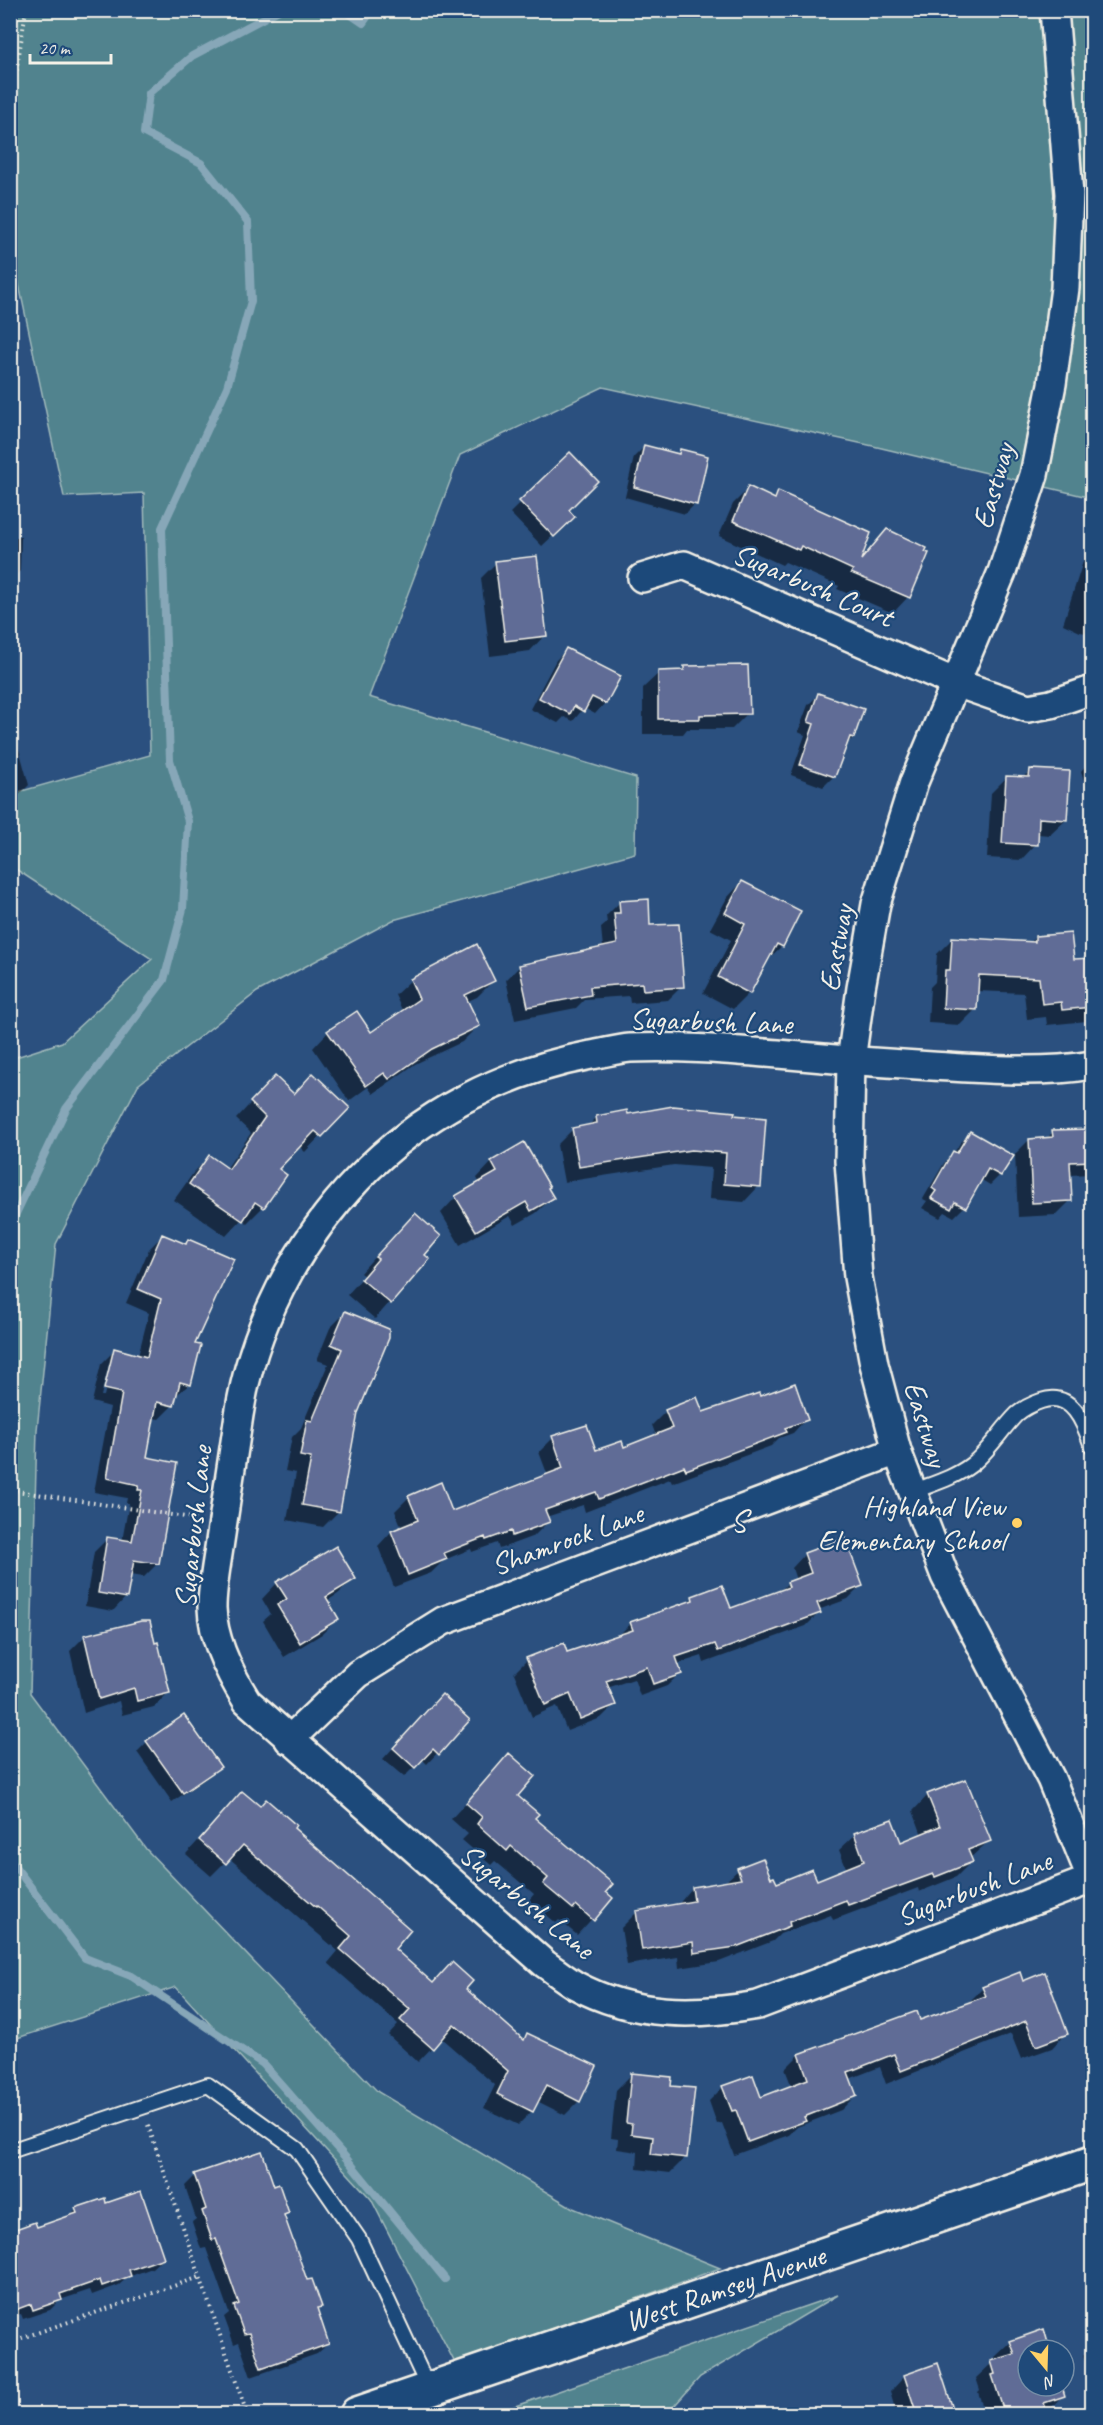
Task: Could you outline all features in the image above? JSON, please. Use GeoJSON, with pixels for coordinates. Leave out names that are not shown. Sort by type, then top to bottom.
{"type":"FeatureCollection","features":[{"type":"Feature","properties":{"kind":"street","name":"Eastway"},"geometry":{"type":"LineString","coordinates":[[1054,10],[1069,194],[1065,288],[1052,384],[1034,475],[1002,572],[914,782],[876,904],[851,1060],[849,1161],[858,1277],[874,1364],[897,1451],[945,1576],[1051,1779],[1092,1879]]}},
{"type":"Feature","properties":{"kind":"street","name":"Sugarbush Court"},"geometry":{"type":"LineString","coordinates":[[642,579],[684,566],[956,683]]}},
{"type":"Feature","properties":{"kind":"street"},"geometry":{"type":"LineString","coordinates":[[956,683],[1028,708],[1051,704],[1092,690]]}},
{"type":"Feature","properties":{"kind":"street","name":"Sugarbush Lane"},"geometry":{"type":"LineString","coordinates":[[1092,1065],[1073,1069],[993,1070],[686,1047],[626,1049],[562,1061],[491,1084],[424,1122],[383,1153],[344,1193],[310,1239],[280,1290],[256,1342],[241,1401],[212,1609],[220,1647],[234,1680],[247,1701],[545,1964],[585,1989],[621,2004],[662,2012],[713,2012],[758,2005],[1092,1879]]}},
{"type":"Feature","properties":{"kind":"street","name":"Shamrock Lane"},"geometry":{"type":"LineString","coordinates":[[289,1740],[358,1674],[443,1621],[897,1451]]}},
{"type":"Feature","properties":{"kind":"street","name":"West Ramsey Avenue"},"geometry":{"type":"LineString","coordinates":[[357,2415],[1092,2163]]}},
{"type":"Feature","properties":{"kind":"lane"},"geometry":{"type":"LineString","coordinates":[[912,1492],[953,1476],[970,1466],[1026,1406],[1050,1398],[1060,1399],[1072,1405],[1083,1419],[1092,1446]]}},
{"type":"Feature","properties":{"kind":"lane"},"geometry":{"type":"LineString","coordinates":[[10,2151],[208,2085],[297,2149],[359,2239],[429,2389]]}},
{"type":"Feature","properties":{"kind":"path"},"geometry":{"type":"LineString","coordinates":[[10,112],[26,10]]}},
{"type":"Feature","properties":{"kind":"path"},"geometry":{"type":"LineString","coordinates":[[10,1490],[223,1523]]}},
{"type":"Feature","properties":{"kind":"path"},"geometry":{"type":"LineString","coordinates":[[142,2107],[247,2415]]}},
{"type":"Feature","properties":{"kind":"path"},"geometry":{"type":"LineString","coordinates":[[10,2342],[201,2277]]}},
{"type":"Feature","properties":{"kind":"green space"},"geometry":{"type":"Polygon","coordinates":[[[11,11],[1092,11],[1092,498],[873,446],[603,387],[460,455],[369,697],[636,778],[635,853],[393,920],[257,992],[138,1085],[56,1244],[37,1430],[30,1693],[146,1849],[378,2092],[573,2208],[720,2268],[456,2365],[371,2199],[176,1987],[11,2040],[10,1059],[62,1042],[152,959],[11,866],[11,794],[150,755],[144,493],[64,497],[11,247],[11,11]]]}},
{"type":"Feature","properties":{"kind":"green space"},"geometry":{"type":"Polygon","coordinates":[[[838,2295],[700,2377],[667,2414],[492,2414],[838,2295]]]}},
{"type":"Feature","properties":{"kind":"building"},"geometry":{"type":"Polygon","coordinates":[[[644,445],[679,454],[680,449],[708,456],[697,505],[634,487],[644,445]]]}},
{"type":"Feature","properties":{"kind":"building"},"geometry":{"type":"Polygon","coordinates":[[[570,452],[598,481],[569,510],[575,517],[554,537],[519,501],[570,452]]]}},
{"type":"Feature","properties":{"kind":"building"},"geometry":{"type":"Polygon","coordinates":[[[748,486],[775,499],[778,491],[871,533],[861,560],[887,529],[927,548],[925,552],[929,553],[910,598],[851,573],[853,570],[801,546],[799,550],[733,521],[748,486]]]}},
{"type":"Feature","properties":{"kind":"building"},"geometry":{"type":"Polygon","coordinates":[[[537,556],[547,636],[505,641],[495,561],[537,556]]]}},
{"type":"Feature","properties":{"kind":"building"},"geometry":{"type":"Polygon","coordinates":[[[566,648],[621,676],[606,704],[592,697],[584,712],[574,706],[570,714],[539,698],[566,648]]]}},
{"type":"Feature","properties":{"kind":"building"},"geometry":{"type":"Polygon","coordinates":[[[748,665],[750,714],[700,715],[700,719],[658,719],[658,671],[684,670],[684,666],[748,665]]]}},
{"type":"Feature","properties":{"kind":"building"},"geometry":{"type":"Polygon","coordinates":[[[818,693],[864,709],[854,738],[850,737],[835,777],[800,765],[814,724],[808,722],[818,693]]]}},
{"type":"Feature","properties":{"kind":"building"},"geometry":{"type":"Polygon","coordinates":[[[1030,769],[1070,771],[1067,820],[1039,818],[1038,845],[1002,843],[1006,776],[1029,777],[1030,769]]]}},
{"type":"Feature","properties":{"kind":"building"},"geometry":{"type":"Polygon","coordinates":[[[742,881],[801,911],[783,947],[777,944],[750,994],[718,977],[745,924],[725,913],[742,881]]]}},
{"type":"Feature","properties":{"kind":"building"},"geometry":{"type":"Polygon","coordinates":[[[649,899],[650,925],[679,924],[684,987],[643,990],[642,983],[590,987],[591,995],[528,1007],[519,965],[617,944],[614,913],[620,913],[619,901],[649,899]]]}},
{"type":"Feature","properties":{"kind":"building"},"geometry":{"type":"Polygon","coordinates":[[[1071,933],[1074,959],[1092,958],[1092,1007],[1062,1010],[1061,1002],[1042,1004],[1039,978],[979,975],[977,1010],[943,1008],[945,970],[950,970],[952,937],[1035,942],[1035,936],[1071,933]]]}},
{"type":"Feature","properties":{"kind":"building"},"geometry":{"type":"Polygon","coordinates":[[[477,944],[495,981],[465,995],[480,1026],[432,1049],[389,1079],[384,1073],[366,1086],[327,1031],[357,1011],[371,1032],[419,999],[410,979],[477,944]]]}},
{"type":"Feature","properties":{"kind":"building"},"geometry":{"type":"Polygon","coordinates":[[[313,1073],[350,1108],[322,1137],[315,1131],[279,1169],[287,1175],[264,1208],[255,1202],[243,1221],[189,1184],[209,1155],[229,1169],[265,1117],[250,1102],[275,1076],[294,1094],[313,1073]]]}},
{"type":"Feature","properties":{"kind":"building"},"geometry":{"type":"Polygon","coordinates":[[[673,1106],[735,1112],[734,1115],[766,1118],[761,1187],[724,1184],[726,1153],[691,1150],[579,1167],[572,1128],[597,1123],[596,1116],[627,1110],[628,1114],[673,1106]]]}},
{"type":"Feature","properties":{"kind":"building"},"geometry":{"type":"Polygon","coordinates":[[[1091,1129],[1092,1161],[1070,1162],[1072,1201],[1032,1203],[1029,1139],[1053,1137],[1052,1130],[1091,1129]]]}},
{"type":"Feature","properties":{"kind":"building"},"geometry":{"type":"Polygon","coordinates":[[[970,1131],[1014,1156],[1001,1176],[988,1169],[966,1208],[955,1202],[951,1209],[931,1198],[936,1191],[932,1188],[953,1151],[957,1153],[970,1131]]]}},
{"type":"Feature","properties":{"kind":"building"},"geometry":{"type":"Polygon","coordinates":[[[524,1142],[554,1198],[531,1211],[526,1202],[476,1231],[455,1196],[497,1172],[491,1161],[524,1142]]]}},
{"type":"Feature","properties":{"kind":"building"},"geometry":{"type":"Polygon","coordinates":[[[415,1213],[441,1236],[425,1255],[430,1259],[391,1304],[361,1279],[378,1259],[375,1257],[415,1213]]]}},
{"type":"Feature","properties":{"kind":"building"},"geometry":{"type":"Polygon","coordinates":[[[162,1234],[186,1244],[188,1239],[234,1259],[195,1344],[201,1345],[191,1385],[180,1382],[174,1406],[157,1402],[147,1457],[177,1463],[159,1564],[134,1560],[127,1598],[98,1593],[107,1537],[132,1541],[142,1490],[138,1490],[139,1485],[107,1478],[122,1393],[104,1389],[114,1348],[147,1357],[161,1299],[138,1289],[162,1234]]]}},
{"type":"Feature","properties":{"kind":"building"},"geometry":{"type":"Polygon","coordinates":[[[345,1311],[389,1329],[389,1338],[358,1413],[340,1512],[302,1505],[311,1458],[300,1456],[307,1420],[312,1421],[342,1349],[331,1344],[345,1311]]]}},
{"type":"Feature","properties":{"kind":"building"},"geometry":{"type":"Polygon","coordinates":[[[795,1383],[808,1420],[785,1428],[787,1432],[686,1470],[684,1466],[599,1499],[596,1492],[545,1510],[550,1522],[512,1536],[511,1531],[486,1540],[485,1537],[444,1553],[447,1559],[408,1575],[391,1531],[418,1520],[408,1496],[441,1482],[452,1511],[563,1468],[552,1436],[587,1425],[596,1450],[622,1441],[624,1447],[672,1428],[665,1410],[697,1397],[703,1412],[759,1393],[760,1396],[795,1383]]]}},
{"type":"Feature","properties":{"kind":"building"},"geometry":{"type":"Polygon","coordinates":[[[845,1538],[863,1586],[817,1603],[821,1613],[718,1651],[715,1644],[676,1657],[682,1674],[653,1684],[647,1667],[606,1681],[616,1705],[580,1719],[570,1694],[545,1705],[526,1658],[564,1643],[567,1652],[633,1630],[630,1622],[693,1600],[692,1596],[722,1585],[731,1608],[789,1587],[787,1582],[811,1573],[804,1553],[845,1538]]]}},
{"type":"Feature","properties":{"kind":"building"},"geometry":{"type":"Polygon","coordinates":[[[336,1546],[356,1579],[326,1597],[339,1619],[300,1643],[277,1605],[287,1599],[276,1582],[336,1546]]]}},
{"type":"Feature","properties":{"kind":"building"},"geometry":{"type":"Polygon","coordinates":[[[141,1621],[150,1621],[155,1643],[158,1642],[170,1693],[137,1701],[134,1688],[99,1699],[84,1635],[141,1621]]]}},
{"type":"Feature","properties":{"kind":"building"},"geometry":{"type":"Polygon","coordinates":[[[442,1694],[470,1720],[439,1755],[433,1749],[415,1768],[393,1748],[442,1694]]]}},
{"type":"Feature","properties":{"kind":"building"},"geometry":{"type":"Polygon","coordinates":[[[184,1715],[221,1767],[183,1793],[146,1741],[184,1715]]]}},
{"type":"Feature","properties":{"kind":"building"},"geometry":{"type":"Polygon","coordinates":[[[509,1753],[535,1776],[518,1796],[539,1814],[535,1818],[613,1884],[606,1892],[613,1898],[594,1921],[576,1905],[573,1909],[543,1884],[548,1878],[511,1846],[507,1851],[477,1824],[482,1817],[466,1803],[509,1753]]]}},
{"type":"Feature","properties":{"kind":"building"},"geometry":{"type":"Polygon","coordinates":[[[966,1779],[991,1841],[968,1850],[973,1862],[935,1877],[933,1874],[848,1905],[846,1900],[789,1922],[790,1926],[736,1947],[694,1953],[693,1942],[642,1950],[636,1911],[694,1901],[692,1887],[741,1879],[737,1868],[763,1858],[771,1878],[774,1877],[777,1883],[812,1869],[817,1880],[864,1861],[854,1833],[892,1819],[901,1842],[940,1826],[927,1794],[966,1779]]]}},
{"type":"Feature","properties":{"kind":"building"},"geometry":{"type":"Polygon","coordinates":[[[242,1791],[260,1806],[266,1799],[296,1825],[294,1828],[411,1930],[395,1949],[433,1983],[452,1962],[473,1981],[466,1989],[524,2040],[527,2033],[597,2066],[580,2102],[547,2085],[533,2112],[497,2094],[508,2071],[454,2024],[433,2049],[400,2020],[410,2009],[340,1949],[351,1936],[317,1906],[243,1845],[226,1864],[199,1840],[242,1791]]]}},
{"type":"Feature","properties":{"kind":"building"},"geometry":{"type":"Polygon","coordinates":[[[1020,1972],[1023,1981],[1045,1972],[1068,2034],[1036,2046],[1026,2021],[901,2071],[894,2054],[848,2072],[857,2096],[804,2117],[806,2121],[748,2142],[736,2110],[732,2111],[722,2086],[753,2075],[761,2097],[808,2079],[799,2054],[917,2011],[920,2020],[986,1996],[982,1987],[1020,1972]]]}},
{"type":"Feature","properties":{"kind":"building"},"geometry":{"type":"Polygon","coordinates":[[[631,2073],[672,2077],[671,2086],[695,2088],[687,2158],[651,2154],[653,2137],[631,2134],[632,2124],[626,2123],[631,2073]]]}},
{"type":"Feature","properties":{"kind":"building"},"geometry":{"type":"Polygon","coordinates":[[[262,2151],[274,2186],[279,2184],[289,2213],[284,2215],[307,2280],[312,2279],[322,2307],[317,2308],[329,2344],[261,2368],[249,2333],[244,2334],[234,2306],[239,2304],[216,2239],[212,2240],[202,2211],[206,2209],[194,2174],[262,2151]]]}},
{"type":"Feature","properties":{"kind":"building"},"geometry":{"type":"Polygon","coordinates":[[[141,2191],[164,2258],[129,2270],[131,2276],[102,2286],[100,2280],[60,2294],[62,2300],[33,2310],[31,2304],[10,2312],[10,2231],[35,2222],[37,2227],[77,2213],[75,2208],[105,2198],[106,2203],[141,2191]]]}},
{"type":"Feature","properties":{"kind":"building"},"geometry":{"type":"Polygon","coordinates":[[[1044,2329],[1047,2338],[1018,2338],[1044,2329]]]}},
{"type":"Feature","properties":{"kind":"building"},"geometry":{"type":"Polygon","coordinates":[[[1016,2339],[1016,2398],[1059,2398],[1044,2403],[1046,2409],[1030,2415],[1005,2415],[992,2375],[995,2374],[991,2361],[1015,2354],[1010,2341],[1016,2339]]]}},
{"type":"Feature","properties":{"kind":"building"},"geometry":{"type":"Polygon","coordinates":[[[938,2363],[955,2415],[917,2415],[904,2375],[938,2363]]]}},
{"type":"Feature","properties":{"kind":"waterway"},"geometry":{"type":"LineString","coordinates":[[10,1226],[66,1109],[164,980],[183,909],[188,821],[170,760],[162,528],[227,387],[251,301],[248,222],[201,163],[144,133],[149,93],[192,56],[279,10]]}},
{"type":"Feature","properties":{"kind":"waterway"},"geometry":{"type":"LineString","coordinates":[[344,10],[363,23],[372,10]]}},
{"type":"Feature","properties":{"kind":"waterway"},"geometry":{"type":"LineString","coordinates":[[10,1860],[85,1958],[131,1976],[263,2064],[346,2158],[445,2279]]}},
{"type":"Feature","properties":{"kind":"place","name":"Highland View Elementary School"},"geometry":{"type":"Point","coordinates":[1017,1523]}},
{"type":"Feature","properties":{"kind":"district","name":"S"},"geometry":{"type":"Point","coordinates":[739,1520]}}]}
